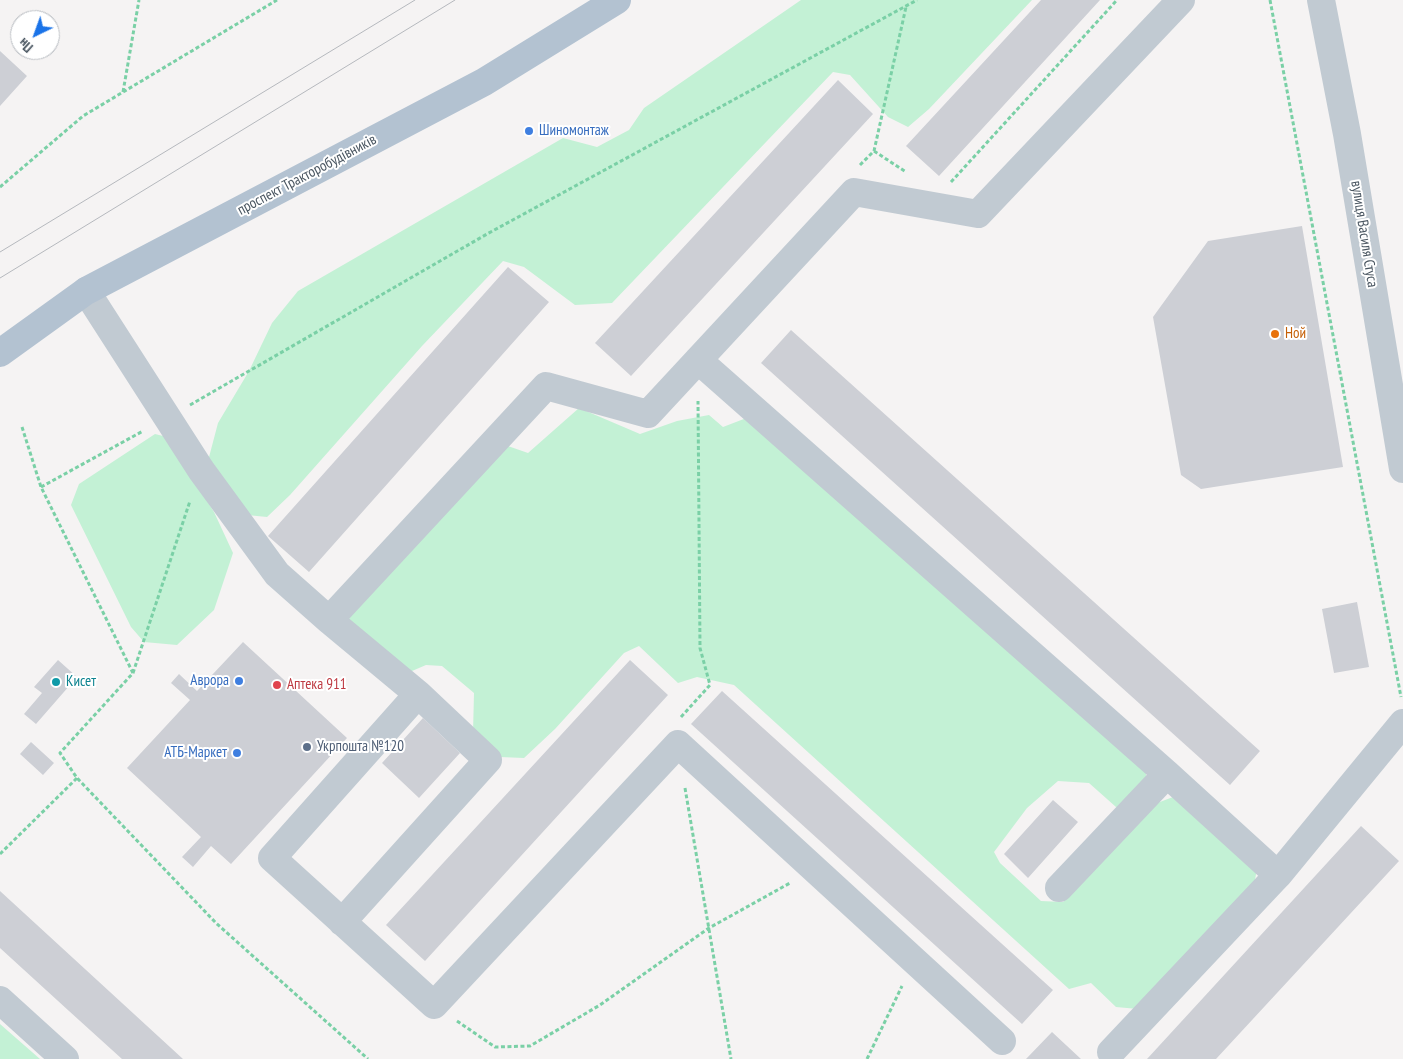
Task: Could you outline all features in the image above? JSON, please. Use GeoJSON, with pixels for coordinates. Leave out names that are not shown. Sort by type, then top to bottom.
{"type":"FeatureCollection","features":[{"type":"Feature","properties":{"kind":"main road","name":"проспект Тракторобудівників"},"geometry":{"type":"LineString","coordinates":[[0,353],[86,291],[484,82],[617,0]]}},
{"type":"Feature","properties":{"kind":"street"},"geometry":{"type":"LineString","coordinates":[[329,620],[546,386],[648,414],[854,192],[978,214],[1181,0]]}},
{"type":"Feature","properties":{"kind":"street","name":"вулиця Василя Стуса"},"geometry":{"type":"LineString","coordinates":[[1322,0],[1347,134],[1403,470]]}},
{"type":"Feature","properties":{"kind":"street"},"geometry":{"type":"LineString","coordinates":[[86,291],[201,470],[277,574],[418,694],[488,760],[342,922]]}},
{"type":"Feature","properties":{"kind":"street"},"geometry":{"type":"LineString","coordinates":[[698,360],[1167,774],[1278,875]]}},
{"type":"Feature","properties":{"kind":"street"},"geometry":{"type":"LineString","coordinates":[[418,694],[272,858],[434,1004],[678,744],[1002,1041]]}},
{"type":"Feature","properties":{"kind":"street"},"geometry":{"type":"LineString","coordinates":[[1111,1052],[1278,875],[1402,712]]}},
{"type":"Feature","properties":{"kind":"street"},"geometry":{"type":"LineString","coordinates":[[1059,888],[1167,774]]}},
{"type":"Feature","properties":{"kind":"street"},"geometry":{"type":"LineString","coordinates":[[0,1000],[65,1059]]}},
{"type":"Feature","properties":{"kind":"path"},"geometry":{"type":"LineString","coordinates":[[123,92],[139,0]]}},
{"type":"Feature","properties":{"kind":"path"},"geometry":{"type":"LineString","coordinates":[[0,187],[83,116],[277,0]]}},
{"type":"Feature","properties":{"kind":"path"},"geometry":{"type":"LineString","coordinates":[[41,487],[168,417],[487,234],[917,0]]}},
{"type":"Feature","properties":{"kind":"path"},"geometry":{"type":"LineString","coordinates":[[946,187],[1117,0]]}},
{"type":"Feature","properties":{"kind":"path"},"geometry":{"type":"LineString","coordinates":[[1270,0],[1402,712]]}},
{"type":"Feature","properties":{"kind":"path"},"geometry":{"type":"LineString","coordinates":[[874,151],[907,172]]}},
{"type":"Feature","properties":{"kind":"path"},"geometry":{"type":"LineString","coordinates":[[698,360],[700,648],[710,685],[675,724],[730,1059]]}},
{"type":"Feature","properties":{"kind":"path"},"geometry":{"type":"LineString","coordinates":[[22,427],[41,487],[133,673]]}},
{"type":"Feature","properties":{"kind":"path"},"geometry":{"type":"LineString","coordinates":[[201,470],[133,673],[60,753],[77,778],[216,923],[368,1059]]}},
{"type":"Feature","properties":{"kind":"path"},"geometry":{"type":"LineString","coordinates":[[0,854],[77,778]]}},
{"type":"Feature","properties":{"kind":"path"},"geometry":{"type":"LineString","coordinates":[[434,1004],[495,1047],[530,1046],[600,1005],[709,928],[815,870]]}},
{"type":"Feature","properties":{"kind":"path"},"geometry":{"type":"LineString","coordinates":[[868,1059],[914,960]]}},
{"type":"Feature","properties":{"kind":"green space"},"geometry":{"type":"Polygon","coordinates":[[[801,0],[1032,0],[929,109],[908,127],[888,117],[850,75],[833,72],[612,303],[575,305],[524,267],[503,261],[422,346],[290,495],[267,517],[247,515],[208,461],[218,423],[249,371],[272,323],[298,291],[563,138],[597,147],[629,130],[644,108],[801,0]]]}},
{"type":"Feature","properties":{"kind":"green space"},"geometry":{"type":"Polygon","coordinates":[[[579,408],[640,434],[677,421],[709,415],[723,427],[749,417],[1146,770],[1146,782],[1125,806],[1116,807],[1089,783],[1058,781],[1027,808],[994,852],[1000,863],[1041,901],[1063,902],[1152,805],[1173,797],[1257,869],[1254,885],[1138,1009],[1116,1007],[1091,983],[1069,989],[734,685],[697,677],[678,683],[639,646],[624,653],[555,729],[524,758],[500,757],[473,733],[474,693],[442,666],[426,665],[405,674],[348,625],[351,609],[505,445],[528,453],[579,408]]]}},
{"type":"Feature","properties":{"kind":"green space"},"geometry":{"type":"Polygon","coordinates":[[[155,434],[167,437],[214,512],[233,553],[214,610],[177,645],[144,642],[131,627],[71,505],[79,484],[155,434]]]}},
{"type":"Feature","properties":{"kind":"green space"},"geometry":{"type":"Polygon","coordinates":[[[0,1024],[40,1059],[0,1059],[0,1024]]]}},
{"type":"Feature","properties":{"kind":"building"},"geometry":{"type":"Polygon","coordinates":[[[1041,0],[1100,0],[939,176],[906,146],[1041,0]]]}},
{"type":"Feature","properties":{"kind":"building"},"geometry":{"type":"Polygon","coordinates":[[[0,51],[27,76],[0,106],[0,51]]]}},
{"type":"Feature","properties":{"kind":"building"},"geometry":{"type":"Polygon","coordinates":[[[838,80],[873,114],[631,376],[595,343],[838,80]]]}},
{"type":"Feature","properties":{"kind":"building"},"geometry":{"type":"Polygon","coordinates":[[[1302,226],[1343,467],[1201,489],[1181,475],[1153,317],[1208,241],[1302,226]]]}},
{"type":"Feature","properties":{"kind":"building"},"geometry":{"type":"Polygon","coordinates":[[[508,267],[549,302],[309,572],[268,536],[508,267]]]}},
{"type":"Feature","properties":{"kind":"building"},"geometry":{"type":"Polygon","coordinates":[[[791,330],[1260,751],[1230,785],[761,363],[791,330]]]}},
{"type":"Feature","properties":{"kind":"building"},"geometry":{"type":"Polygon","coordinates":[[[1357,602],[1369,667],[1334,673],[1322,609],[1357,602]]]}},
{"type":"Feature","properties":{"kind":"building","name":"АТБ-Маркет"},"geometry":{"type":"Polygon","coordinates":[[[243,642],[347,738],[231,864],[211,846],[193,867],[182,857],[201,837],[127,768],[190,700],[171,683],[179,674],[197,691],[243,642]]]}},
{"type":"Feature","properties":{"kind":"building","name":"Кисет"},"geometry":{"type":"Polygon","coordinates":[[[58,660],[77,677],[36,724],[24,714],[42,693],[34,687],[58,660]]]}},
{"type":"Feature","properties":{"kind":"building"},"geometry":{"type":"Polygon","coordinates":[[[630,660],[668,695],[425,961],[386,925],[630,660]]]}},
{"type":"Feature","properties":{"kind":"building"},"geometry":{"type":"Polygon","coordinates":[[[722,691],[1053,990],[1022,1024],[691,724],[722,691]]]}},
{"type":"Feature","properties":{"kind":"building"},"geometry":{"type":"Polygon","coordinates":[[[423,718],[460,753],[419,798],[382,763],[423,718]]]}},
{"type":"Feature","properties":{"kind":"building"},"geometry":{"type":"Polygon","coordinates":[[[31,742],[54,763],[43,775],[20,754],[31,742]]]}},
{"type":"Feature","properties":{"kind":"building"},"geometry":{"type":"Polygon","coordinates":[[[1053,800],[1078,822],[1028,878],[1004,854],[1053,800]]]}},
{"type":"Feature","properties":{"kind":"building"},"geometry":{"type":"Polygon","coordinates":[[[1361,826],[1399,861],[1216,1059],[1147,1059],[1361,826]]]}},
{"type":"Feature","properties":{"kind":"building"},"geometry":{"type":"Polygon","coordinates":[[[0,891],[183,1059],[122,1059],[0,948],[0,891]]]}},
{"type":"Feature","properties":{"kind":"building"},"geometry":{"type":"Polygon","coordinates":[[[1052,1032],[1081,1059],[1026,1059],[1052,1032]]]}},
{"type":"Feature","properties":{"kind":"tram line"},"geometry":{"type":"LineString","coordinates":[[0,252],[415,0]]}},
{"type":"Feature","properties":{"kind":"tram line"},"geometry":{"type":"LineString","coordinates":[[0,278],[455,0]]}},
{"type":"Feature","properties":{"kind":"place","name":"Шиномонтаж"},"geometry":{"type":"Point","coordinates":[529,131]}},
{"type":"Feature","properties":{"kind":"place","name":"Ной"},"geometry":{"type":"Point","coordinates":[1275,334]}},
{"type":"Feature","properties":{"kind":"place","name":"Аврора"},"geometry":{"type":"Point","coordinates":[239,681]}},
{"type":"Feature","properties":{"kind":"place","name":"Кисет"},"geometry":{"type":"Point","coordinates":[56,682]}},
{"type":"Feature","properties":{"kind":"place","name":"Аптека 911"},"geometry":{"type":"Point","coordinates":[277,685]}},
{"type":"Feature","properties":{"kind":"place","name":"Укрпошта №120"},"geometry":{"type":"Point","coordinates":[307,747]}},
{"type":"Feature","properties":{"kind":"place","name":"АТБ-Маркет"},"geometry":{"type":"Point","coordinates":[237,753]}}]}
